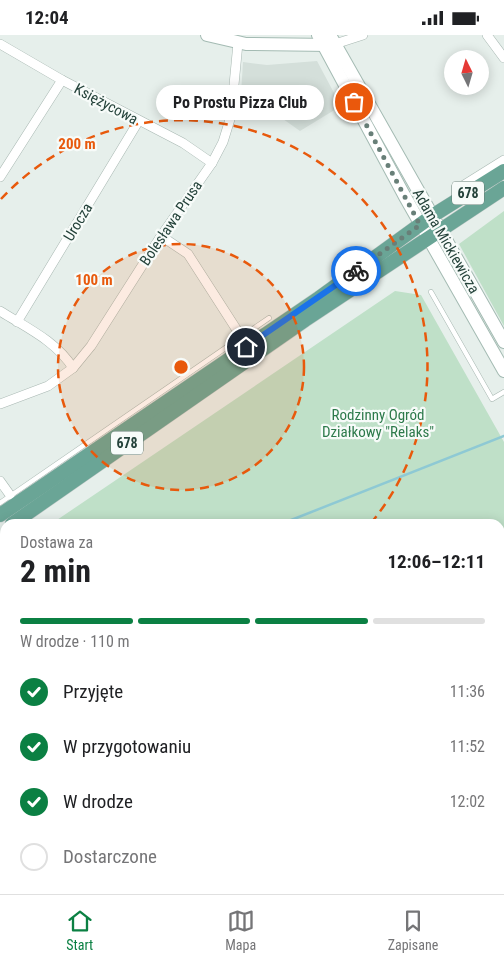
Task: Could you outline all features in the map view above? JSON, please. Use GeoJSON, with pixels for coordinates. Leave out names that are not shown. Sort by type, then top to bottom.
{"type":"FeatureCollection","features":[{"type":"Feature","properties":{"kind":"main road","name":"678"},"geometry":{"type":"LineString","coordinates":[[0,515],[319,298],[420,225],[464,190],[478,181],[504,171]]}},
{"type":"Feature","properties":{"kind":"main road","name":"678"},"geometry":{"type":"LineString","coordinates":[[19,519],[396,259],[504,188]]}},
{"type":"Feature","properties":{"kind":"main road"},"geometry":{"type":"LineString","coordinates":[[464,190],[465,205],[475,207]]}},
{"type":"Feature","properties":{"kind":"main road"},"geometry":{"type":"LineString","coordinates":[[389,247],[397,251],[396,259]]}},
{"type":"Feature","properties":{"kind":"street"},"geometry":{"type":"LineString","coordinates":[[207,35],[238,43],[327,40],[363,35]]}},
{"type":"Feature","properties":{"kind":"street"},"geometry":{"type":"LineString","coordinates":[[488,35],[504,58]]}},
{"type":"Feature","properties":{"kind":"street","name":"Adama Mickiewicza"},"geometry":{"type":"LineString","coordinates":[[327,40],[420,225],[504,371]]}},
{"type":"Feature","properties":{"kind":"street","name":"Bolesława Prusa"},"geometry":{"type":"LineString","coordinates":[[0,404],[48,386],[73,369],[91,346],[161,236],[212,163],[223,142],[231,116],[238,43]]}},
{"type":"Feature","properties":{"kind":"street","name":"Księżycowa"},"geometry":{"type":"LineString","coordinates":[[0,44],[138,122],[183,143],[212,163]]}},
{"type":"Feature","properties":{"kind":"street"},"geometry":{"type":"LineString","coordinates":[[0,177],[62,80]]}},
{"type":"Feature","properties":{"kind":"street","name":"Adama Mickiewicza"},"geometry":{"type":"LineString","coordinates":[[352,87],[416,188],[504,342]]}},
{"type":"Feature","properties":{"kind":"street","name":"Urocza"},"geometry":{"type":"LineString","coordinates":[[17,322],[138,122]]}},
{"type":"Feature","properties":{"kind":"street"},"geometry":{"type":"LineString","coordinates":[[478,181],[504,160]]}},
{"type":"Feature","properties":{"kind":"street"},"geometry":{"type":"LineString","coordinates":[[404,195],[409,197],[414,195],[416,188]]}},
{"type":"Feature","properties":{"kind":"street"},"geometry":{"type":"LineString","coordinates":[[161,236],[188,254],[242,338]]}},
{"type":"Feature","properties":{"kind":"street"},"geometry":{"type":"LineString","coordinates":[[448,272],[453,264],[460,264]]}},
{"type":"Feature","properties":{"kind":"street"},"geometry":{"type":"LineString","coordinates":[[0,311],[50,342],[64,353],[73,369]]}},
{"type":"Feature","properties":{"kind":"street"},"geometry":{"type":"LineString","coordinates":[[0,481],[10,495]]}},
{"type":"Feature","properties":{"kind":"lane"},"geometry":{"type":"LineString","coordinates":[[431,292],[492,399],[504,392]]}},
{"type":"Feature","properties":{"kind":"lane"},"geometry":{"type":"LineString","coordinates":[[0,503],[269,318]]}},
{"type":"Feature","properties":{"kind":"shaded area"},"geometry":{"type":"Polygon","coordinates":[[[317,61],[341,106],[300,131],[259,102],[253,111],[240,110],[243,62],[267,65],[317,61]]]}},
{"type":"Feature","properties":{"kind":"green space"},"geometry":{"type":"Polygon","coordinates":[[[504,211],[504,326],[459,244],[504,211]]]}},
{"type":"Feature","properties":{"kind":"green space","name":"Rodzinny Ogród Działkowy \"Relaks\""},"geometry":{"type":"Polygon","coordinates":[[[395,291],[421,295],[504,442],[504,519],[58,519],[395,291]]]}},
{"type":"Feature","properties":{"kind":"waterway"},"geometry":{"type":"LineString","coordinates":[[294,519],[504,436]]}},
{"type":"Feature","properties":{"kind":"way so far"},"geometry":{"type":"LineString","coordinates":[[354,102],[420,225],[356,271]]}},
{"type":"Feature","properties":{"kind":"place","name":"Po Prostu Pizza Club"},"geometry":{"type":"Point","coordinates":[354,102]}},
{"type":"Feature","properties":{"kind":"route"},"geometry":{"type":"LineString","coordinates":[[246,347],[356,271]]}}]}
